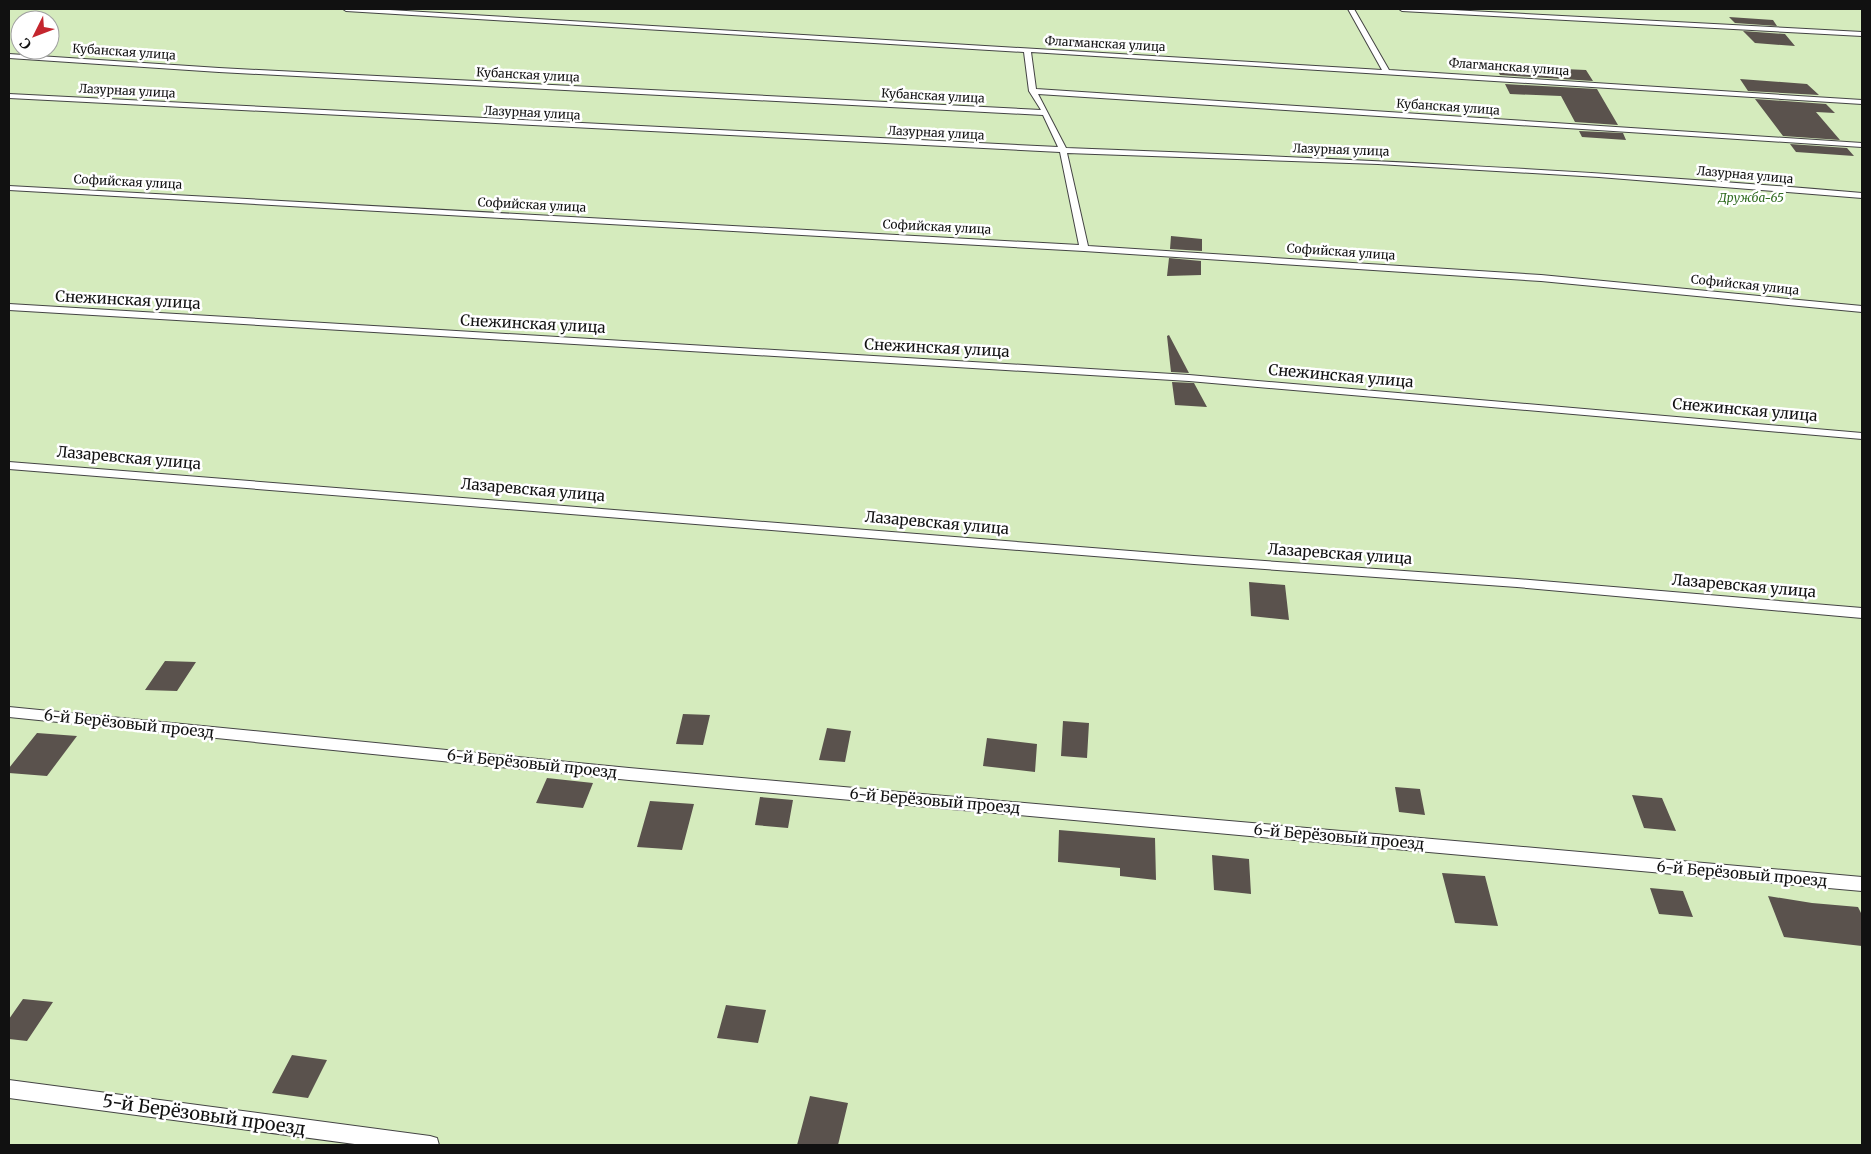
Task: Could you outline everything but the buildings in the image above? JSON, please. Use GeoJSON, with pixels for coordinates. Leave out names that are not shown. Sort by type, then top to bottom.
{"type":"FeatureCollection","features":[{"type":"Feature","properties":{"kind":"lane","name":"Флагманская улица"},"geometry":{"type":"LineString","coordinates":[[346,9],[1027,51],[1386,70],[1862,102]]}},
{"type":"Feature","properties":{"kind":"lane"},"geometry":{"type":"LineString","coordinates":[[1351,9],[1386,70]]}},
{"type":"Feature","properties":{"kind":"lane"},"geometry":{"type":"LineString","coordinates":[[1402,9],[1862,34]]}},
{"type":"Feature","properties":{"kind":"lane"},"geometry":{"type":"LineString","coordinates":[[1027,51],[1033,91],[1046,113],[1063,150],[1084,248]]}},
{"type":"Feature","properties":{"kind":"lane","name":"Кубанская улица"},"geometry":{"type":"LineString","coordinates":[[9,56],[229,70],[1046,113]]}},
{"type":"Feature","properties":{"kind":"lane","name":"Кубанская улица"},"geometry":{"type":"LineString","coordinates":[[1033,91],[1862,145]]}},
{"type":"Feature","properties":{"kind":"lane","name":"Лазурная улица"},"geometry":{"type":"LineString","coordinates":[[9,96],[283,112],[1063,150],[1378,162],[1599,174],[1862,194]]}},
{"type":"Feature","properties":{"kind":"lane","name":"Софийская улица"},"geometry":{"type":"LineString","coordinates":[[9,188],[1084,248],[1541,278],[1862,309]]}},
{"type":"Feature","properties":{"kind":"lane","name":"Снежинская улица"},"geometry":{"type":"LineString","coordinates":[[9,307],[1189,378],[1862,436]]}},
{"type":"Feature","properties":{"kind":"lane","name":"Лазаревская улица"},"geometry":{"type":"LineString","coordinates":[[9,465],[1184,559],[1516,583],[1862,613]]}},
{"type":"Feature","properties":{"kind":"lane","name":"6-й Берёзовый проезд"},"geometry":{"type":"LineString","coordinates":[[9,712],[629,774],[1862,884]]}},
{"type":"Feature","properties":{"kind":"lane","name":"5-й Берёзовый проезд"},"geometry":{"type":"LineString","coordinates":[[9,1089],[430,1145]]}},
{"type":"Feature","properties":{"kind":"green space","name":"Дружба-65"},"geometry":{"type":"Polygon","coordinates":[[[9,9],[1862,9],[1862,1145],[9,1145],[9,9]]]}}]}
